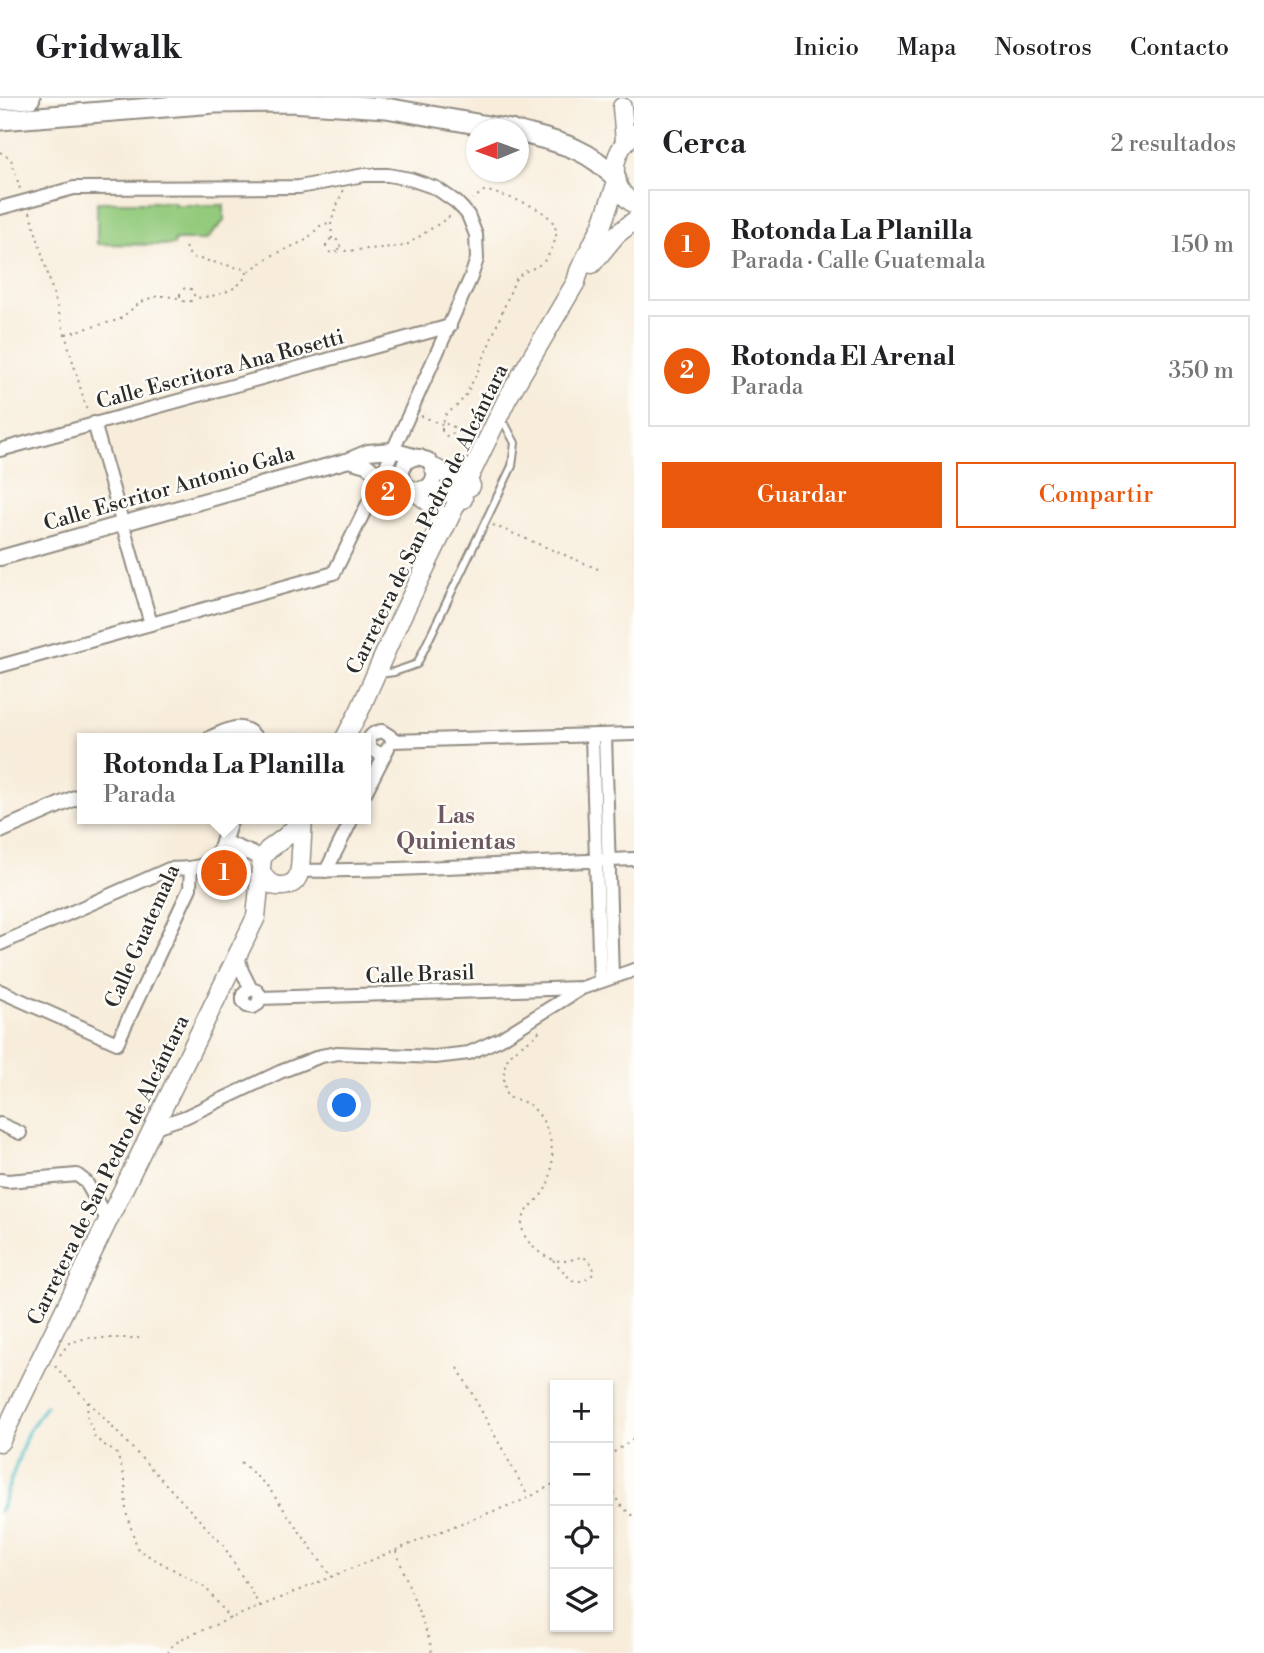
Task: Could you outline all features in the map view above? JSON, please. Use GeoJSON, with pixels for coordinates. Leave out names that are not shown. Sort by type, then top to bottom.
{"type":"FeatureCollection","features":[{"type":"Feature","properties":{"kind":"main road"},"geometry":{"type":"LineString","coordinates":[[0,100],[30,98]]}},
{"type":"Feature","properties":{"kind":"main road"},"geometry":{"type":"LineString","coordinates":[[0,110],[111,98]]}},
{"type":"Feature","properties":{"kind":"main road"},"geometry":{"type":"LineString","coordinates":[[0,120],[215,103],[290,102],[386,108],[466,122]]}},
{"type":"Feature","properties":{"kind":"main road"},"geometry":{"type":"LineString","coordinates":[[624,107],[630,137]]}},
{"type":"Feature","properties":{"kind":"main road"},"geometry":{"type":"LineString","coordinates":[[529,135],[574,147],[605,166],[622,193],[634,204]]}},
{"type":"Feature","properties":{"kind":"main road","name":"Carretera de San Pedro de Alcántara"},"geometry":{"type":"LineString","coordinates":[[348,733],[474,495],[503,425],[508,398],[576,282],[601,227],[616,181],[616,159],[630,137]]}},
{"type":"Feature","properties":{"kind":"main road","name":"Carretera de San Pedro de Alcántara"},"geometry":{"type":"LineString","coordinates":[[576,282],[584,276],[616,235],[634,221]]}},
{"type":"Feature","properties":{"kind":"main road"},"geometry":{"type":"LineString","coordinates":[[427,462],[451,465],[462,463],[472,457],[492,424],[503,425]]}},
{"type":"Feature","properties":{"kind":"main road","name":"Carretera de San Pedro de Alcántara"},"geometry":{"type":"LineString","coordinates":[[358,714],[397,626],[463,491],[503,425]]}},
{"type":"Feature","properties":{"kind":"main road"},"geometry":{"type":"LineString","coordinates":[[427,462],[452,477],[463,491],[463,502],[429,580]]}},
{"type":"Feature","properties":{"kind":"main road"},"geometry":{"type":"LineString","coordinates":[[414,489],[435,492],[463,491]]}},
{"type":"Feature","properties":{"kind":"main road"},"geometry":{"type":"LineString","coordinates":[[397,626],[439,522],[435,508],[414,489]]}},
{"type":"Feature","properties":{"kind":"main road"},"geometry":{"type":"LineString","coordinates":[[261,857],[297,824]]}},
{"type":"Feature","properties":{"kind":"main road"},"geometry":{"type":"LineString","coordinates":[[261,857],[264,877],[273,885],[285,886],[295,881],[301,865],[303,824]]}},
{"type":"Feature","properties":{"kind":"main road"},"geometry":{"type":"LineString","coordinates":[[261,857],[278,845],[289,847],[298,854],[301,865]]}},
{"type":"Feature","properties":{"kind":"main road","name":"Carretera de San Pedro de Alcántara"},"geometry":{"type":"LineString","coordinates":[[256,918],[261,857]]}},
{"type":"Feature","properties":{"kind":"main road","name":"Carretera de San Pedro de Alcántara"},"geometry":{"type":"LineString","coordinates":[[0,1442],[256,918],[285,886]]}},
{"type":"Feature","properties":{"kind":"street"},"geometry":{"type":"LineString","coordinates":[[0,208],[74,188],[299,187],[364,175],[388,175],[436,188],[456,202],[468,215],[476,235],[477,259],[450,326],[334,573],[0,666]]}},
{"type":"Feature","properties":{"kind":"street","name":"Calle Escritora Ana Rosetti"},"geometry":{"type":"LineString","coordinates":[[0,450],[450,326]]}},
{"type":"Feature","properties":{"kind":"street"},"geometry":{"type":"LineString","coordinates":[[93,424],[151,624]]}},
{"type":"Feature","properties":{"kind":"street"},"geometry":{"type":"LineString","coordinates":[[349,460],[366,465],[380,477],[414,489],[432,484],[435,473],[427,462],[393,450]]}},
{"type":"Feature","properties":{"kind":"street","name":"Calle Escritor Antonio Gala"},"geometry":{"type":"LineString","coordinates":[[0,558],[349,460],[368,452],[393,450]]}},
{"type":"Feature","properties":{"kind":"street"},"geometry":{"type":"LineString","coordinates":[[414,489],[401,477],[402,467],[409,459],[427,462]]}},
{"type":"Feature","properties":{"kind":"street"},"geometry":{"type":"LineString","coordinates":[[225,733],[239,728],[250,733]]}},
{"type":"Feature","properties":{"kind":"street"},"geometry":{"type":"LineString","coordinates":[[371,736],[382,731],[390,736],[392,741]]}},
{"type":"Feature","properties":{"kind":"street"},"geometry":{"type":"LineString","coordinates":[[392,741],[634,734]]}},
{"type":"Feature","properties":{"kind":"street"},"geometry":{"type":"LineString","coordinates":[[598,736],[606,979]]}},
{"type":"Feature","properties":{"kind":"street"},"geometry":{"type":"LineString","coordinates":[[371,781],[392,741]]}},
{"type":"Feature","properties":{"kind":"street"},"geometry":{"type":"LineString","coordinates":[[371,749],[375,753],[384,754]]}},
{"type":"Feature","properties":{"kind":"street"},"geometry":{"type":"LineString","coordinates":[[0,831],[77,797]]}},
{"type":"Feature","properties":{"kind":"street","name":"Calle Guatemala"},"geometry":{"type":"LineString","coordinates":[[0,991],[117,1043],[190,888],[191,868],[216,856],[229,824]]}},
{"type":"Feature","properties":{"kind":"street"},"geometry":{"type":"LineString","coordinates":[[326,871],[350,824]]}},
{"type":"Feature","properties":{"kind":"street"},"geometry":{"type":"LineString","coordinates":[[223,842],[261,857]]}},
{"type":"Feature","properties":{"kind":"street"},"geometry":{"type":"LineString","coordinates":[[301,865],[326,871],[634,859]]}},
{"type":"Feature","properties":{"kind":"street"},"geometry":{"type":"LineString","coordinates":[[0,944],[169,869],[191,868]]}},
{"type":"Feature","properties":{"kind":"street","name":"Calle Brasil"},"geometry":{"type":"LineString","coordinates":[[238,956],[242,971],[256,994],[582,988]]}},
{"type":"Feature","properties":{"kind":"street"},"geometry":{"type":"LineString","coordinates":[[155,1126],[185,1117],[321,1056],[352,1053],[435,1057],[469,1053],[500,1039],[582,988],[634,970]]}},
{"type":"Feature","properties":{"kind":"street"},"geometry":{"type":"LineString","coordinates":[[0,1124],[20,1133]]}},
{"type":"Feature","properties":{"kind":"street"},"geometry":{"type":"LineString","coordinates":[[0,1180],[78,1175],[86,1182],[108,1221]]}},
{"type":"Feature","properties":{"kind":"lane"},"geometry":{"type":"LineString","coordinates":[[380,674],[417,664],[512,466],[515,443],[503,425]]}},
{"type":"Feature","properties":{"kind":"lane"},"geometry":{"type":"LineString","coordinates":[[212,860],[227,864],[261,857]]}},
{"type":"Feature","properties":{"kind":"path"},"geometry":{"type":"LineString","coordinates":[[0,152],[11,159],[26,201],[93,424]]}},
{"type":"Feature","properties":{"kind":"path"},"geometry":{"type":"LineString","coordinates":[[332,239],[331,222],[344,189],[342,179]]}},
{"type":"Feature","properties":{"kind":"path"},"geometry":{"type":"LineString","coordinates":[[247,272],[269,257],[306,240],[320,226],[331,222]]}},
{"type":"Feature","properties":{"kind":"path"},"geometry":{"type":"LineString","coordinates":[[186,247],[191,257],[244,269],[247,272]]}},
{"type":"Feature","properties":{"kind":"path"},"geometry":{"type":"LineString","coordinates":[[65,335],[118,320],[145,300],[158,295],[187,302],[194,298],[214,295],[244,280],[247,272]]}},
{"type":"Feature","properties":{"kind":"path"},"geometry":{"type":"LineString","coordinates":[[181,299],[181,292],[187,288],[193,292],[194,298]]}},
{"type":"Feature","properties":{"kind":"path"},"geometry":{"type":"LineString","coordinates":[[411,411],[444,425]]}},
{"type":"Feature","properties":{"kind":"path"},"geometry":{"type":"LineString","coordinates":[[486,522],[598,569]]}},
{"type":"Feature","properties":{"kind":"path"},"geometry":{"type":"LineString","coordinates":[[537,1016],[540,1027],[537,1035],[509,1056],[505,1066],[504,1086],[508,1097],[532,1107],[549,1134],[552,1164],[544,1191],[523,1219],[522,1230],[536,1250],[553,1259],[564,1261],[584,1257],[593,1265],[594,1273],[580,1282],[572,1281],[553,1259]]}},
{"type":"Feature","properties":{"kind":"path"},"geometry":{"type":"LineString","coordinates":[[61,1353],[69,1343],[87,1338],[139,1338]]}},
{"type":"Feature","properties":{"kind":"path"},"geometry":{"type":"LineString","coordinates":[[43,1353],[223,1545],[261,1607]]}},
{"type":"Feature","properties":{"kind":"path"},"geometry":{"type":"LineString","coordinates":[[458,1368],[529,1497]]}},
{"type":"Feature","properties":{"kind":"path"},"geometry":{"type":"LineString","coordinates":[[88,1401],[87,1417],[95,1437],[117,1454],[125,1479],[126,1512],[138,1550],[205,1587],[231,1620]]}},
{"type":"Feature","properties":{"kind":"path"},"geometry":{"type":"LineString","coordinates":[[613,1453],[634,1438]]}},
{"type":"Feature","properties":{"kind":"path"},"geometry":{"type":"LineString","coordinates":[[241,1462],[268,1487],[332,1577]]}},
{"type":"Feature","properties":{"kind":"path"},"geometry":{"type":"LineString","coordinates":[[168,1653],[181,1639],[529,1497],[550,1486]]}},
{"type":"Feature","properties":{"kind":"path"},"geometry":{"type":"LineString","coordinates":[[613,1491],[619,1504],[634,1517]]}},
{"type":"Feature","properties":{"kind":"path"},"geometry":{"type":"LineString","coordinates":[[395,1550],[432,1653]]}},
{"type":"Feature","properties":{"kind":"green space"},"geometry":{"type":"Polygon","coordinates":[[[97,202],[224,205],[224,221],[206,240],[175,240],[174,245],[97,244],[97,202]]]}},
{"type":"Feature","properties":{"kind":"waterway"},"geometry":{"type":"LineString","coordinates":[[0,1511],[27,1434],[46,1405]]}},
{"type":"Feature","properties":{"kind":"place","name":"Rotonda El Arenal"},"geometry":{"type":"Point","coordinates":[388,493]}},
{"type":"Feature","properties":{"kind":"place","name":"Rotonda La Planilla"},"geometry":{"type":"Point","coordinates":[224,873]}},
{"type":"Feature","properties":{"kind":"district","name":"Las Quinientas"},"geometry":{"type":"Point","coordinates":[456,828]}}]}
